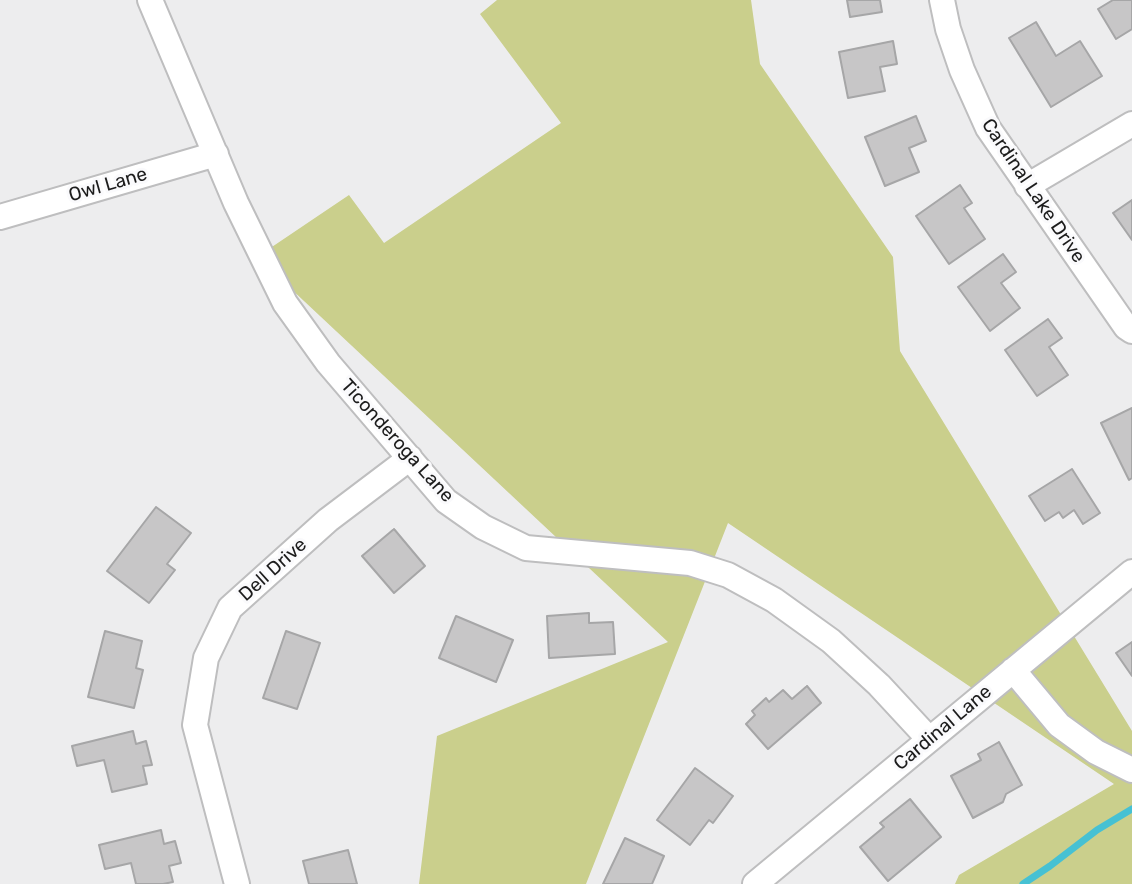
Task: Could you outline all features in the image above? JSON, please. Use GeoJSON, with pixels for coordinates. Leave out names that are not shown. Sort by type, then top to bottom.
{"type":"FeatureCollection","features":[{"type":"Feature","properties":{"kind":"street","name":"Ticonderoga Lane"},"geometry":{"type":"LineString","coordinates":[[150,0],[236,203],[285,303],[328,363],[446,501],[483,527],[526,548],[690,563],[728,575],[774,600],[831,641],[879,685],[929,739]]}},
{"type":"Feature","properties":{"kind":"street","name":"Cardinal Lake Drive"},"geometry":{"type":"LineString","coordinates":[[942,0],[948,29],[962,70],[988,128],[1126,327],[1132,331]]}},
{"type":"Feature","properties":{"kind":"street"},"geometry":{"type":"LineString","coordinates":[[1027,186],[1132,124]]}},
{"type":"Feature","properties":{"kind":"street","name":"Owl Lane"},"geometry":{"type":"LineString","coordinates":[[0,217],[216,154]]}},
{"type":"Feature","properties":{"kind":"street","name":"Dell Drive"},"geometry":{"type":"LineString","coordinates":[[237,884],[195,725],[206,658],[230,608],[328,520],[410,458]]}},
{"type":"Feature","properties":{"kind":"street","name":"Cardinal Lane"},"geometry":{"type":"LineString","coordinates":[[755,884],[1132,572]]}},
{"type":"Feature","properties":{"kind":"street"},"geometry":{"type":"LineString","coordinates":[[1013,670],[1059,725],[1096,752],[1132,770]]}},
{"type":"Feature","properties":{"kind":"green space"},"geometry":{"type":"Polygon","coordinates":[[[497,0],[751,0],[760,64],[893,257],[900,351],[1132,731],[1132,884],[955,884],[959,875],[1114,784],[728,523],[586,884],[419,884],[437,736],[668,642],[257,257],[349,195],[384,243],[561,123],[480,14],[497,0]]]}},
{"type":"Feature","properties":{"kind":"building"},"geometry":{"type":"Polygon","coordinates":[[[847,0],[880,0],[882,12],[850,17],[847,0]]]}},
{"type":"Feature","properties":{"kind":"building"},"geometry":{"type":"Polygon","coordinates":[[[1113,0],[1132,0],[1132,29],[1116,39],[1098,9],[1113,0]]]}},
{"type":"Feature","properties":{"kind":"building"},"geometry":{"type":"Polygon","coordinates":[[[1036,22],[1056,56],[1080,41],[1102,76],[1051,107],[1009,38],[1036,22]]]}},
{"type":"Feature","properties":{"kind":"building"},"geometry":{"type":"Polygon","coordinates":[[[893,41],[897,64],[880,67],[885,91],[848,98],[839,52],[893,41]]]}},
{"type":"Feature","properties":{"kind":"building"},"geometry":{"type":"Polygon","coordinates":[[[916,116],[926,141],[909,148],[919,172],[885,186],[865,137],[916,116]]]}},
{"type":"Feature","properties":{"kind":"building"},"geometry":{"type":"Polygon","coordinates":[[[960,185],[972,203],[964,208],[985,239],[949,264],[916,216],[960,185]]]}},
{"type":"Feature","properties":{"kind":"building"},"geometry":{"type":"Polygon","coordinates":[[[1132,200],[1132,240],[1113,213],[1132,200]]]}},
{"type":"Feature","properties":{"kind":"building"},"geometry":{"type":"Polygon","coordinates":[[[1003,254],[1016,272],[1001,283],[1020,308],[990,331],[958,287],[1003,254]]]}},
{"type":"Feature","properties":{"kind":"building"},"geometry":{"type":"Polygon","coordinates":[[[1048,319],[1062,338],[1049,347],[1068,375],[1037,396],[1005,350],[1048,319]]]}},
{"type":"Feature","properties":{"kind":"building"},"geometry":{"type":"Polygon","coordinates":[[[1132,408],[1132,478],[1129,480],[1101,423],[1132,408]]]}},
{"type":"Feature","properties":{"kind":"building"},"geometry":{"type":"Polygon","coordinates":[[[1072,469],[1100,513],[1083,524],[1074,510],[1063,518],[1059,512],[1045,521],[1029,496],[1072,469]]]}},
{"type":"Feature","properties":{"kind":"building"},"geometry":{"type":"Polygon","coordinates":[[[156,507],[191,533],[167,564],[175,570],[149,603],[107,571],[156,507]]]}},
{"type":"Feature","properties":{"kind":"building"},"geometry":{"type":"Polygon","coordinates":[[[394,529],[425,566],[394,593],[362,556],[394,529]]]}},
{"type":"Feature","properties":{"kind":"building"},"geometry":{"type":"Polygon","coordinates":[[[589,613],[589,623],[613,622],[615,654],[549,658],[547,616],[589,613]]]}},
{"type":"Feature","properties":{"kind":"building"},"geometry":{"type":"Polygon","coordinates":[[[456,616],[513,640],[496,682],[439,658],[456,616]]]}},
{"type":"Feature","properties":{"kind":"building"},"geometry":{"type":"Polygon","coordinates":[[[105,631],[142,641],[136,668],[143,670],[134,708],[88,697],[105,631]]]}},
{"type":"Feature","properties":{"kind":"building"},"geometry":{"type":"Polygon","coordinates":[[[286,631],[320,643],[297,709],[263,698],[286,631]]]}},
{"type":"Feature","properties":{"kind":"building"},"geometry":{"type":"Polygon","coordinates":[[[1132,642],[1132,676],[1116,653],[1132,642]]]}},
{"type":"Feature","properties":{"kind":"building"},"geometry":{"type":"Polygon","coordinates":[[[807,686],[821,703],[768,749],[746,724],[755,715],[752,711],[766,698],[769,702],[783,690],[792,699],[807,686]]]}},
{"type":"Feature","properties":{"kind":"building"},"geometry":{"type":"Polygon","coordinates":[[[133,731],[136,744],[146,741],[152,765],[143,766],[147,784],[112,792],[104,760],[77,766],[72,746],[133,731]]]}},
{"type":"Feature","properties":{"kind":"building"},"geometry":{"type":"Polygon","coordinates":[[[999,742],[1022,785],[1006,794],[1003,802],[973,818],[951,776],[981,760],[978,754],[999,742]]]}},
{"type":"Feature","properties":{"kind":"building"},"geometry":{"type":"Polygon","coordinates":[[[695,768],[733,796],[713,823],[709,820],[690,845],[657,820],[695,768]]]}},
{"type":"Feature","properties":{"kind":"building"},"geometry":{"type":"Polygon","coordinates":[[[910,799],[941,837],[888,881],[860,847],[884,827],[880,823],[910,799]]]}},
{"type":"Feature","properties":{"kind":"building"},"geometry":{"type":"Polygon","coordinates":[[[161,830],[164,844],[175,841],[181,863],[169,866],[173,882],[136,884],[131,863],[105,869],[99,845],[161,830]]]}},
{"type":"Feature","properties":{"kind":"building"},"geometry":{"type":"Polygon","coordinates":[[[625,838],[664,856],[652,884],[603,884],[625,838]]]}},
{"type":"Feature","properties":{"kind":"building"},"geometry":{"type":"Polygon","coordinates":[[[348,850],[357,884],[309,884],[303,861],[348,850]]]}},
{"type":"Feature","properties":{"kind":"waterway"},"geometry":{"type":"LineString","coordinates":[[1023,884],[1097,830],[1132,809]]}}]}
